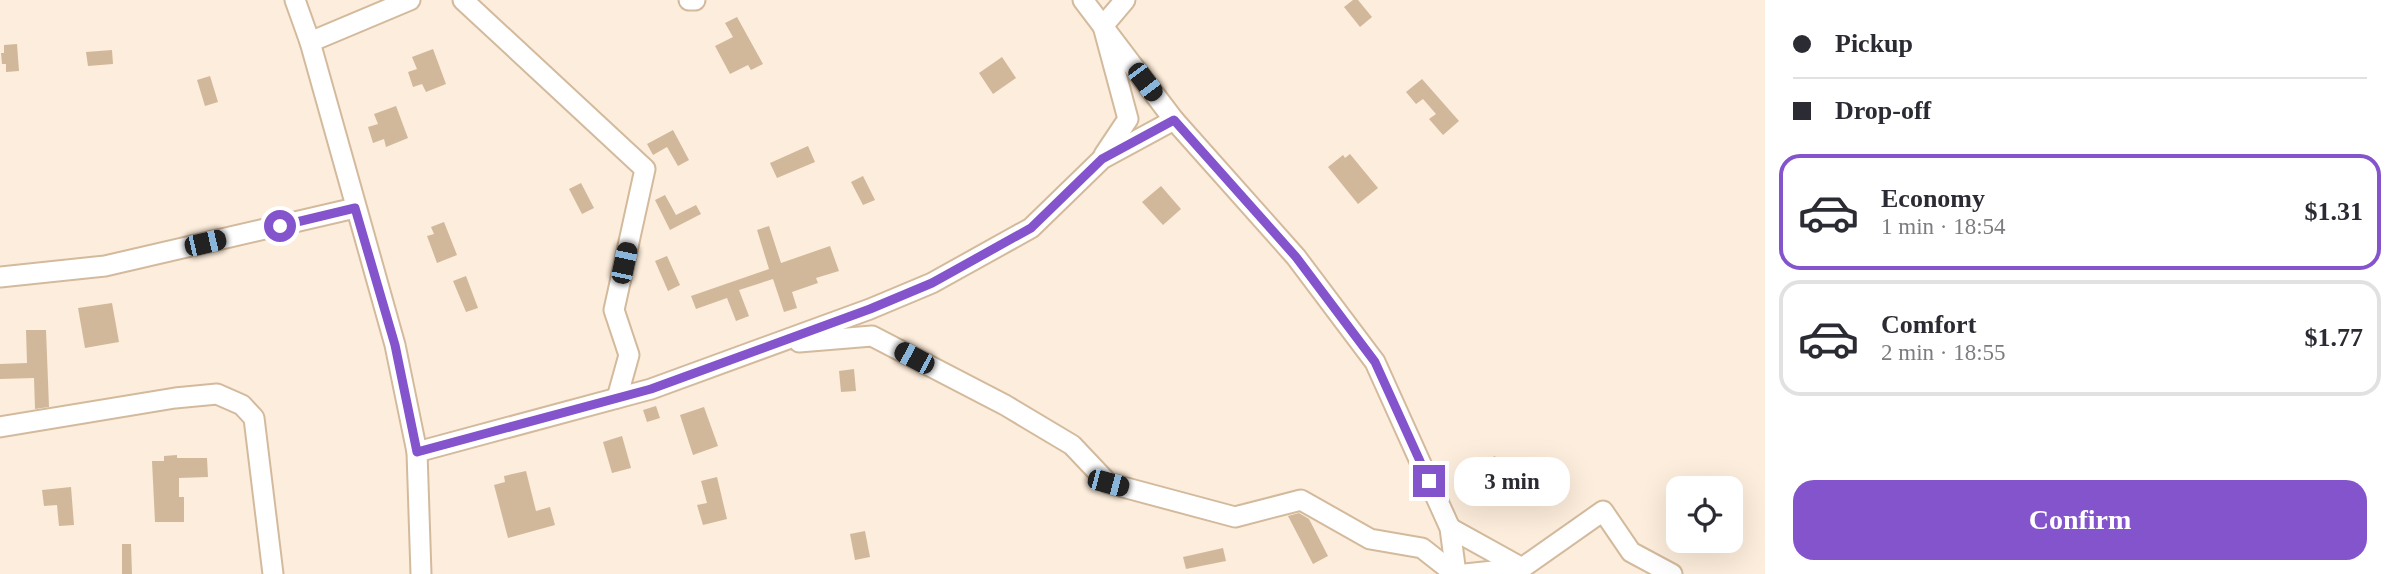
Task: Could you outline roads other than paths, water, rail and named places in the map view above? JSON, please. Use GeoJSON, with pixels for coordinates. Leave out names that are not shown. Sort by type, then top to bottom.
{"type":"FeatureCollection","features":[{"type":"Feature","properties":{"kind":"street"},"geometry":{"type":"LineString","coordinates":[[295,0],[310,43],[395,345],[417,452],[421,574]]}},
{"type":"Feature","properties":{"kind":"street"},"geometry":{"type":"LineString","coordinates":[[310,43],[410,0]]}},
{"type":"Feature","properties":{"kind":"street"},"geometry":{"type":"LineString","coordinates":[[463,0],[645,169],[614,310],[629,355],[617,398]]}},
{"type":"Feature","properties":{"kind":"street"},"geometry":{"type":"LineString","coordinates":[[689,0],[695,0]]}},
{"type":"Feature","properties":{"kind":"street"},"geometry":{"type":"LineString","coordinates":[[1083,0],[1174,120],[1296,257],[1375,362],[1450,528],[1455,574]]}},
{"type":"Feature","properties":{"kind":"street"},"geometry":{"type":"LineString","coordinates":[[1103,26],[1125,0]]}},
{"type":"Feature","properties":{"kind":"street"},"geometry":{"type":"LineString","coordinates":[[417,452],[651,389],[773,345],[932,283],[1031,228],[1102,159],[1128,119],[1103,26]]}},
{"type":"Feature","properties":{"kind":"street"},"geometry":{"type":"LineString","coordinates":[[1102,159],[1174,120]]}},
{"type":"Feature","properties":{"kind":"street"},"geometry":{"type":"LineString","coordinates":[[0,277],[105,266],[355,208]]}},
{"type":"Feature","properties":{"kind":"street"},"geometry":{"type":"LineString","coordinates":[[773,345],[872,336],[1005,405],[1072,445],[1108,483],[1235,517],[1301,500],[1370,539],[1422,548],[1455,574]]}},
{"type":"Feature","properties":{"kind":"street"},"geometry":{"type":"LineString","coordinates":[[0,428],[174,398],[217,394],[230,398],[242,405],[254,418],[273,574]]}},
{"type":"Feature","properties":{"kind":"street"},"geometry":{"type":"LineString","coordinates":[[1465,574],[1522,568],[1603,512],[1631,552],[1672,574]]}},
{"type":"Feature","properties":{"kind":"street"},"geometry":{"type":"LineString","coordinates":[[1450,528],[1522,568]]}}]}
